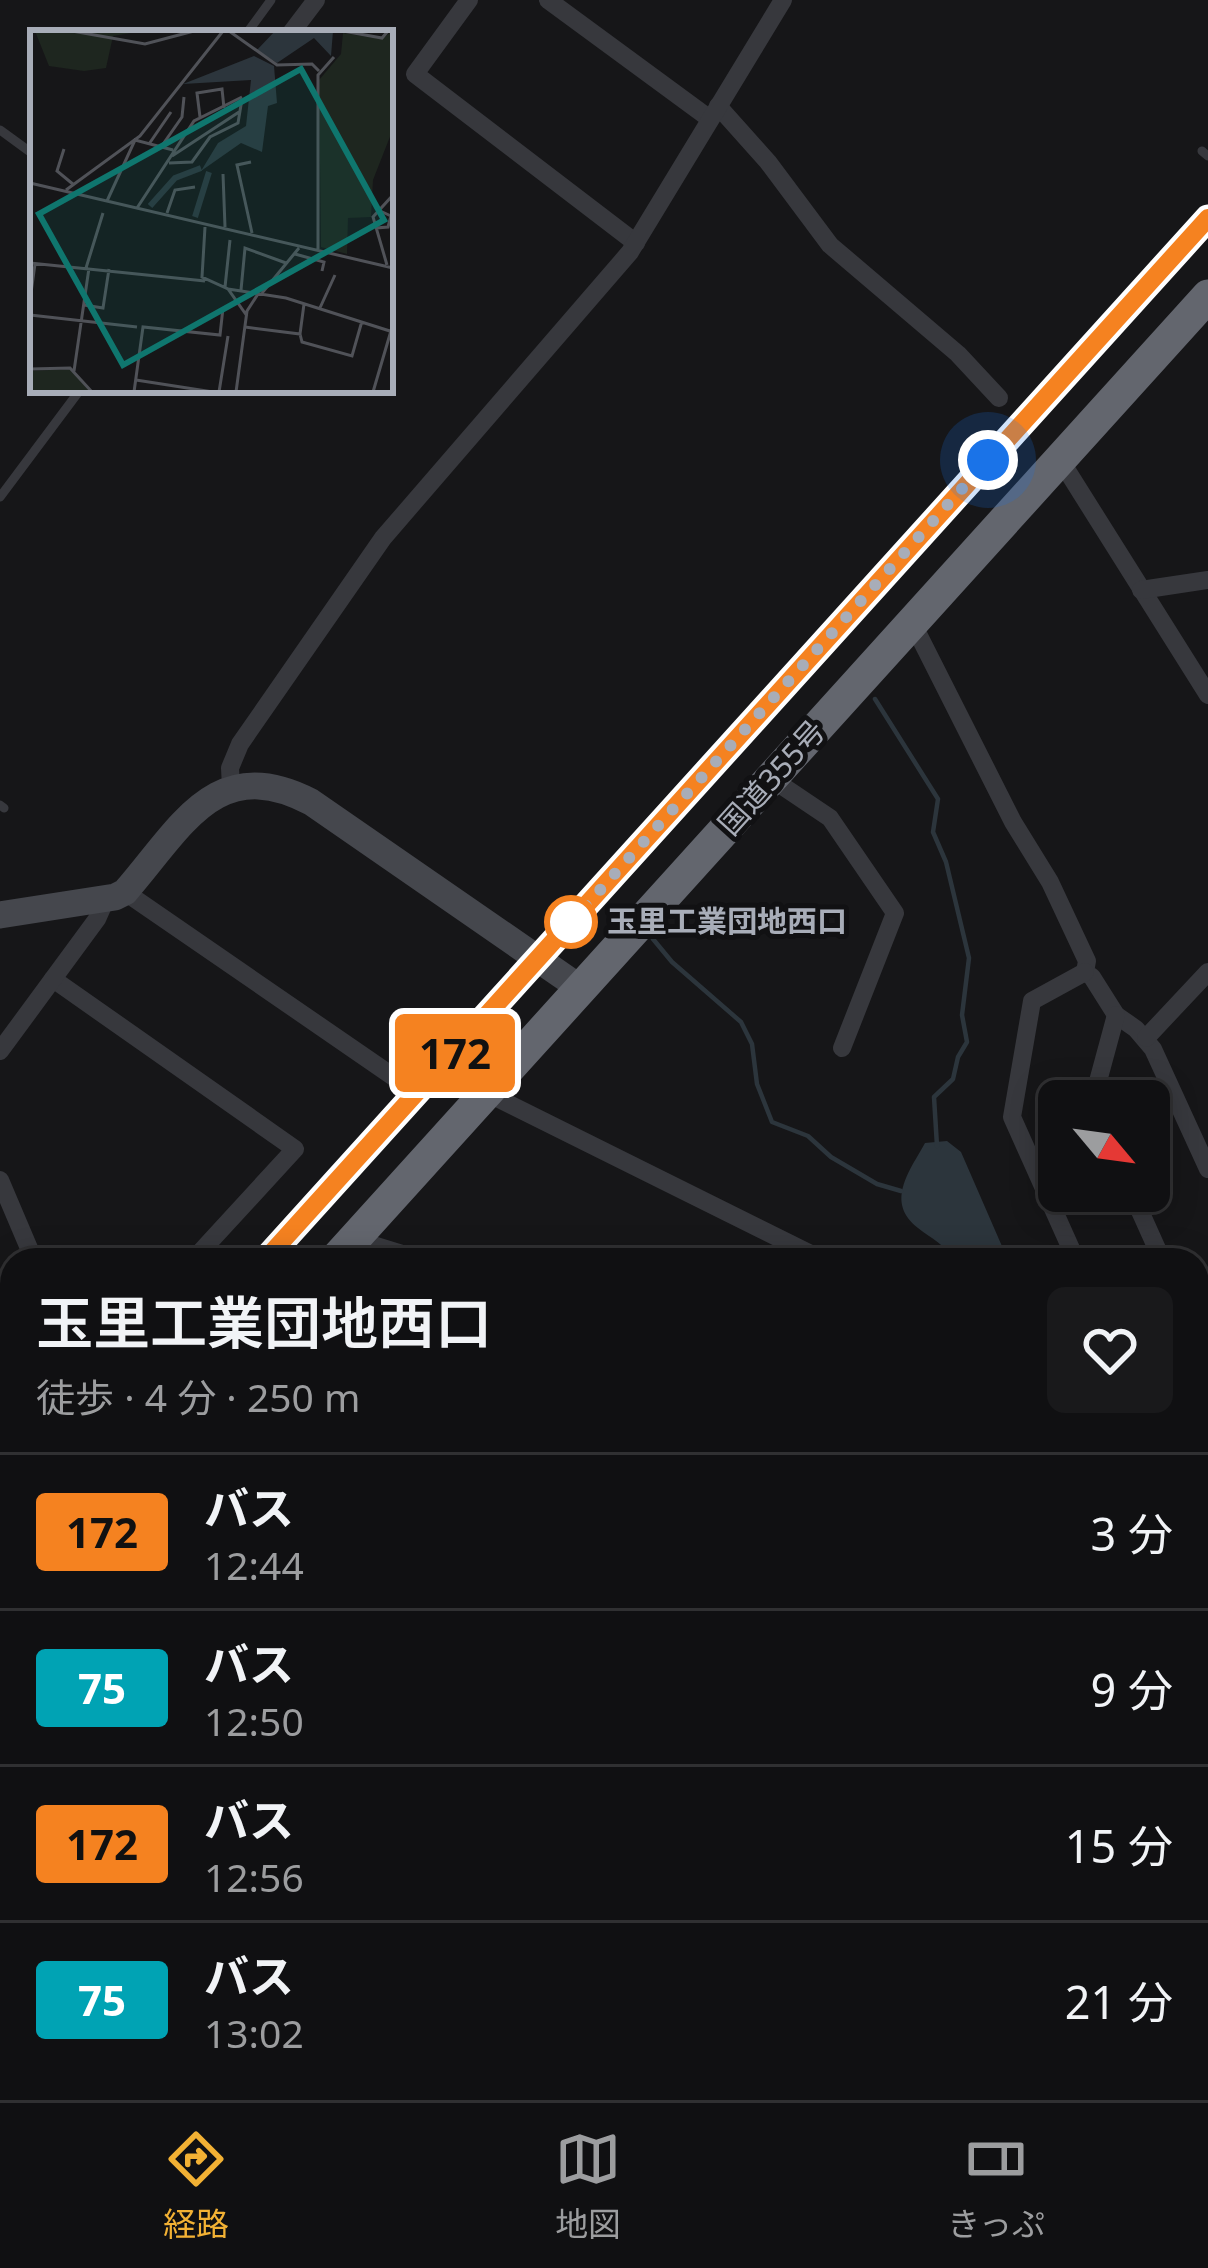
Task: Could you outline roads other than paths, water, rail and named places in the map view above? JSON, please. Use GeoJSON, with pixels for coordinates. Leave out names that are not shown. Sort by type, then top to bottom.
{"type":"FeatureCollection","features":[{"type":"Feature","properties":{"kind":"highway","name":"国道355号"},"geometry":{"type":"LineString","coordinates":[[347,1248],[1208,296]]}},
{"type":"Feature","properties":{"kind":"street"},"geometry":{"type":"LineString","coordinates":[[293,30],[316,0]]}},
{"type":"Feature","properties":{"kind":"street"},"geometry":{"type":"LineString","coordinates":[[469,0],[415,74],[636,243]]}},
{"type":"Feature","properties":{"kind":"street"},"geometry":{"type":"LineString","coordinates":[[548,0],[714,113],[768,162],[830,245],[958,354],[1000,398]]}},
{"type":"Feature","properties":{"kind":"street"},"geometry":{"type":"LineString","coordinates":[[231,788],[230,768],[240,744],[383,538],[583,311],[636,243],[783,0]]}},
{"type":"Feature","properties":{"kind":"street"},"geometry":{"type":"LineString","coordinates":[[1060,461],[1208,695]]}},
{"type":"Feature","properties":{"kind":"street"},"geometry":{"type":"LineString","coordinates":[[1141,590],[1208,580]]}},
{"type":"Feature","properties":{"kind":"street"},"geometry":{"type":"LineString","coordinates":[[913,624],[1003,804],[1050,882],[1087,961],[1085,972]]}},
{"type":"Feature","properties":{"kind":"street"},"geometry":{"type":"LineString","coordinates":[[772,779],[830,818],[895,913],[842,1048]]}},
{"type":"Feature","properties":{"kind":"street"},"geometry":{"type":"LineString","coordinates":[[0,1052],[115,897],[202,804],[231,788],[272,785],[311,802],[580,988]]}},
{"type":"Feature","properties":{"kind":"street"},"geometry":{"type":"LineString","coordinates":[[0,914],[115,897],[401,1082]]}},
{"type":"Feature","properties":{"kind":"street"},"geometry":{"type":"LineString","coordinates":[[1085,972],[1116,1015],[1146,1038],[1208,1169]]}},
{"type":"Feature","properties":{"kind":"street"},"geometry":{"type":"LineString","coordinates":[[1071,1248],[1012,1114],[1031,1001],[1085,972]]}},
{"type":"Feature","properties":{"kind":"street"},"geometry":{"type":"LineString","coordinates":[[1146,1038],[1207,975]]}},
{"type":"Feature","properties":{"kind":"street"},"geometry":{"type":"LineString","coordinates":[[53,979],[296,1149],[204,1248]]}},
{"type":"Feature","properties":{"kind":"street"},"geometry":{"type":"LineString","coordinates":[[1098,1080],[1116,1015]]}},
{"type":"Feature","properties":{"kind":"street"},"geometry":{"type":"LineString","coordinates":[[487,1093],[799,1248]]}},
{"type":"Feature","properties":{"kind":"street"},"geometry":{"type":"LineString","coordinates":[[0,1180],[29,1248]]}},
{"type":"Feature","properties":{"kind":"street"},"geometry":{"type":"LineString","coordinates":[[1140,1212],[1157,1248]]}},
{"type":"Feature","properties":{"kind":"lane"},"geometry":{"type":"LineString","coordinates":[[249,30],[271,0]]}},
{"type":"Feature","properties":{"kind":"lane"},"geometry":{"type":"LineString","coordinates":[[0,130],[30,152]]}},
{"type":"Feature","properties":{"kind":"lane"},"geometry":{"type":"LineString","coordinates":[[276,1248],[1208,218]]}},
{"type":"Feature","properties":{"kind":"lane"},"geometry":{"type":"LineString","coordinates":[[0,497],[78,393]]}},
{"type":"Feature","properties":{"kind":"waterway"},"geometry":{"type":"LineString","coordinates":[[875,699],[938,799],[933,832],[946,862],[969,958],[962,1015],[967,1042],[953,1079],[934,1097],[937,1146]]}},
{"type":"Feature","properties":{"kind":"waterway"},"geometry":{"type":"LineString","coordinates":[[653,939],[672,962],[741,1022],[752,1044],[757,1084],[772,1122],[808,1136],[831,1157],[877,1184],[901,1191]]}},
{"type":"Feature","properties":{"kind":"place","name":"玉里工業団地西口"},"geometry":{"type":"Point","coordinates":[571,922]}}]}
